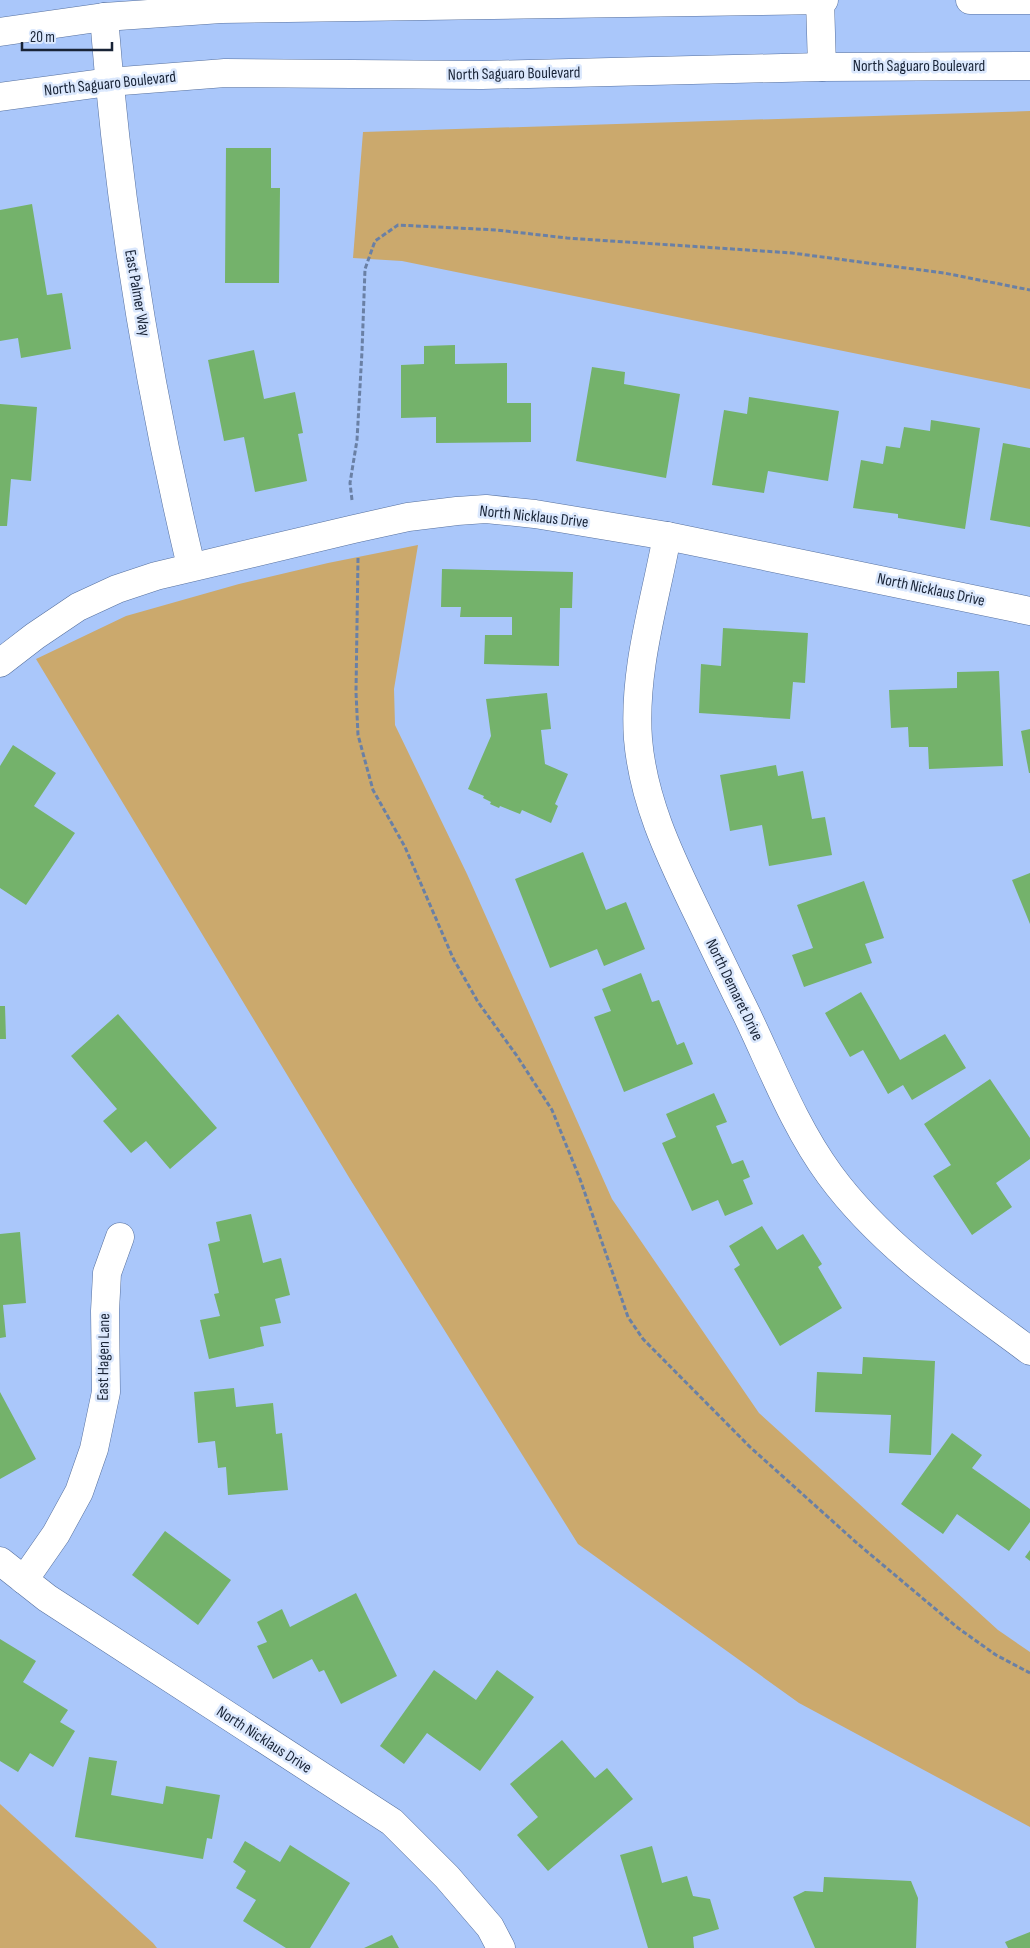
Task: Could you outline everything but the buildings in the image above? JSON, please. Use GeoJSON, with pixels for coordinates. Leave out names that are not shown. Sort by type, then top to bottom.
{"type":"FeatureCollection","features":[{"type":"Feature","properties":{"kind":"street"},"geometry":{"type":"LineString","coordinates":[[820,0],[822,66]]}},
{"type":"Feature","properties":{"kind":"street"},"geometry":{"type":"LineString","coordinates":[[0,32],[104,17],[221,9],[824,0]]}},
{"type":"Feature","properties":{"kind":"street"},"geometry":{"type":"LineString","coordinates":[[970,0],[1030,0]]}},
{"type":"Feature","properties":{"kind":"street","name":"East Palmer Way"},"geometry":{"type":"LineString","coordinates":[[104,17],[109,82],[132,271],[159,417],[191,566]]}},
{"type":"Feature","properties":{"kind":"street","name":"North Saguaro Boulevard"},"geometry":{"type":"LineString","coordinates":[[0,97],[109,82],[225,72],[482,75],[822,66],[1030,66]]}},
{"type":"Feature","properties":{"kind":"street","name":"North Nicklaus Drive"},"geometry":{"type":"LineString","coordinates":[[0,664],[35,636],[78,608],[117,589],[191,566],[408,517],[486,509],[535,514],[667,536],[1030,611]]}},
{"type":"Feature","properties":{"kind":"street","name":"North Demaret Drive"},"geometry":{"type":"LineString","coordinates":[[667,536],[644,648],[638,691],[638,738],[644,780],[657,824],[679,874],[800,1127],[829,1174],[860,1210],[903,1254],[1030,1351]]}},
{"type":"Feature","properties":{"kind":"street","name":"East Hagen Lane"},"geometry":{"type":"LineString","coordinates":[[24,1580],[56,1534],[79,1492],[94,1449],[106,1392],[105,1311],[107,1273],[120,1238]]}},
{"type":"Feature","properties":{"kind":"street","name":"North Nicklaus Drive"},"geometry":{"type":"LineString","coordinates":[[0,1561],[47,1598],[392,1822],[459,1891],[490,1927],[501,1948]]}},
{"type":"Feature","properties":{"kind":"path"},"geometry":{"type":"LineString","coordinates":[[1030,290],[944,273],[792,253],[567,238],[496,230],[398,225],[374,241],[365,269],[357,440],[350,483],[358,558],[358,735],[373,790],[405,847],[452,958],[478,1002],[517,1056],[552,1110],[580,1179],[628,1317],[643,1339],[743,1440],[858,1544],[958,1628],[996,1655],[1030,1673]]}},
{"type":"Feature","properties":{"kind":"shaded area"},"geometry":{"type":"Polygon","coordinates":[[[1030,111],[1030,389],[402,261],[353,258],[363,132],[1030,111]]]}},
{"type":"Feature","properties":{"kind":"shaded area"},"geometry":{"type":"Polygon","coordinates":[[[418,545],[394,689],[395,725],[467,874],[612,1199],[759,1413],[998,1630],[1030,1652],[1030,1827],[799,1703],[578,1544],[350,1179],[36,659],[126,616],[239,584],[328,563],[418,545]]]}},
{"type":"Feature","properties":{"kind":"shaded area"},"geometry":{"type":"Polygon","coordinates":[[[0,1804],[153,1943],[157,1948],[0,1948],[0,1804]]]}}]}
